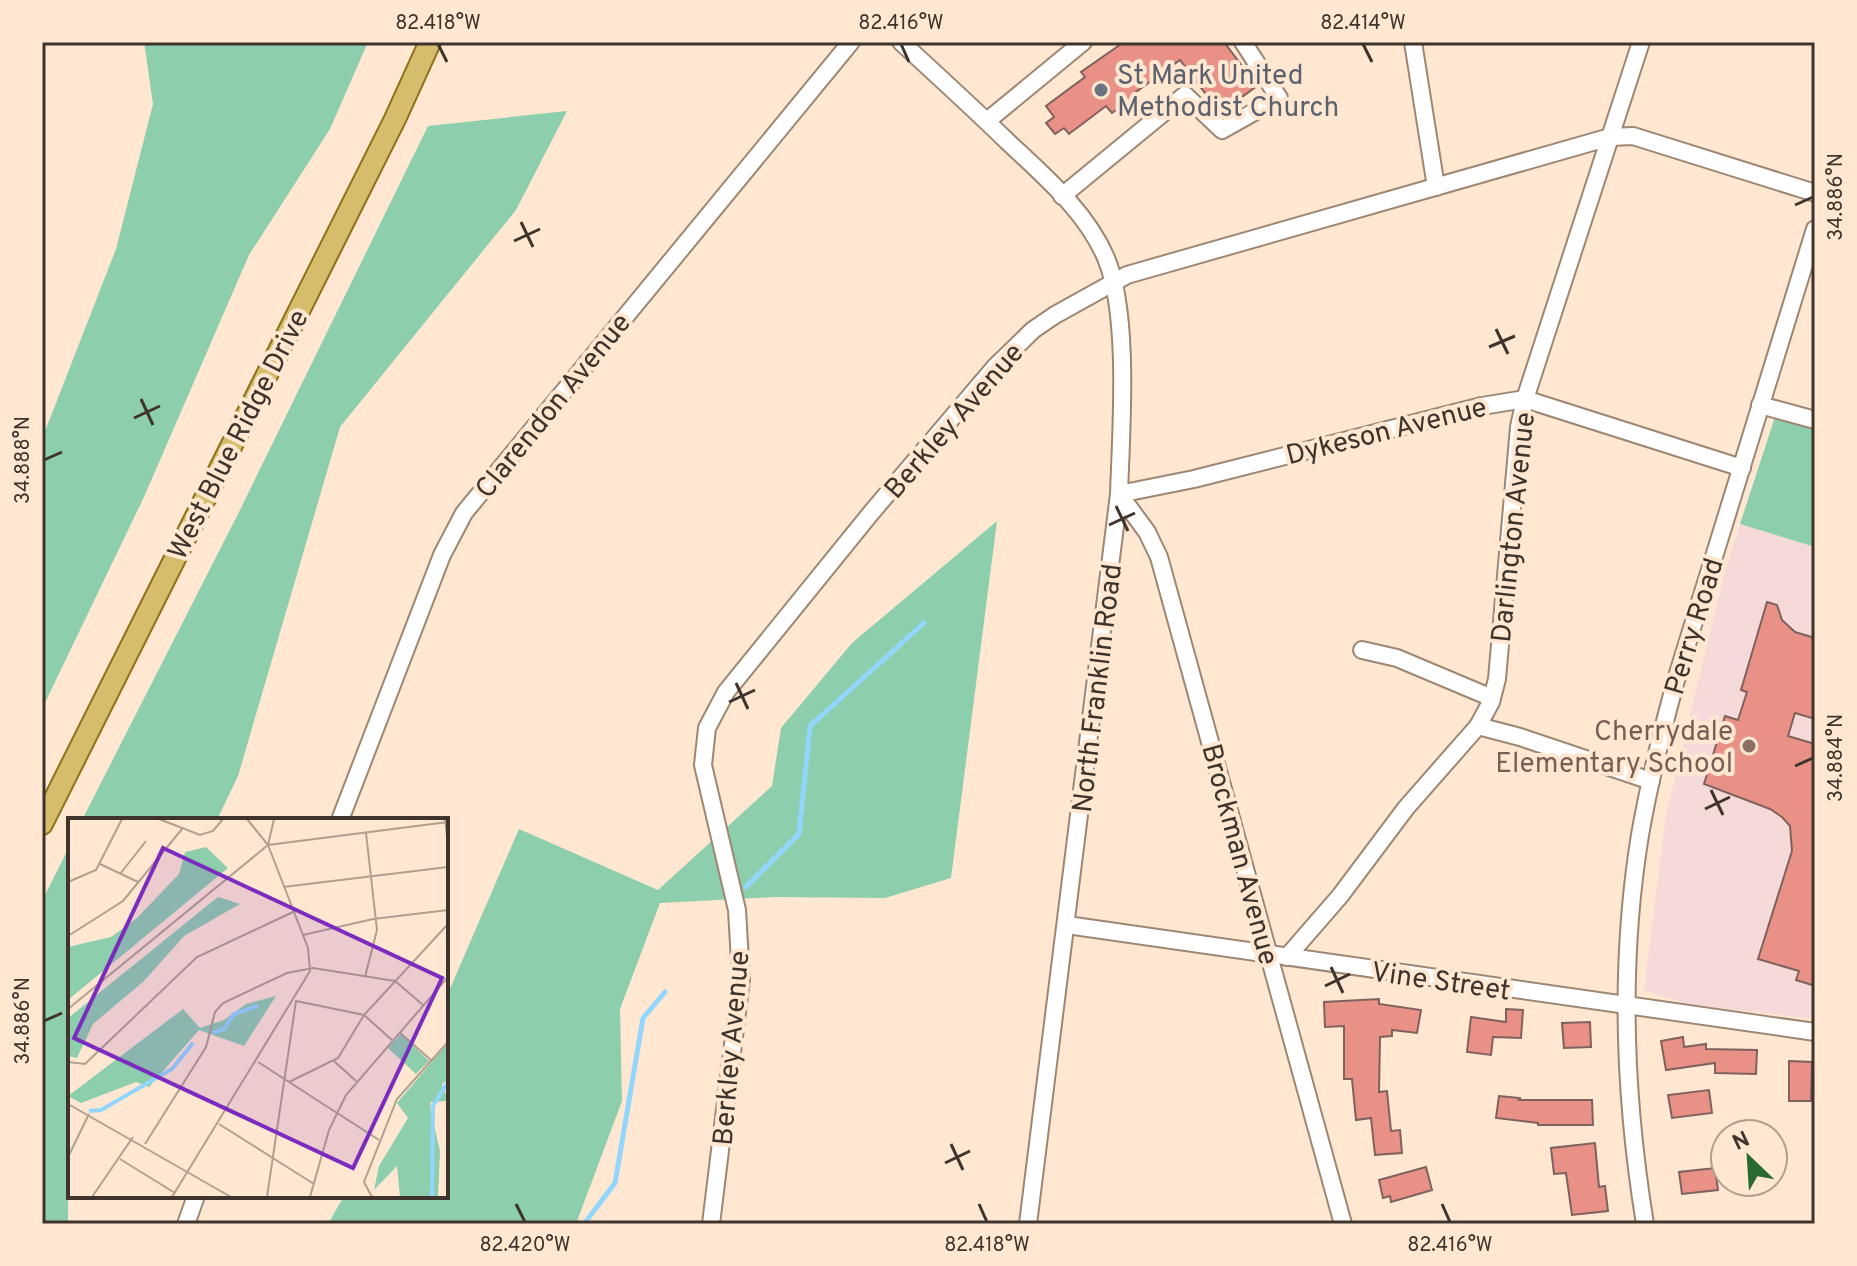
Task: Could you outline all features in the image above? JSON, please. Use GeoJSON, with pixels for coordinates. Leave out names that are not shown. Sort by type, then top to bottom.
{"type":"FeatureCollection","features":[{"type":"Feature","properties":{"kind":"main road","name":"West Blue Ridge Drive"},"geometry":{"type":"LineString","coordinates":[[42,824],[395,119],[430,42]]}},
{"type":"Feature","properties":{"kind":"street","name":"Clarendon Avenue"},"geometry":{"type":"LineString","coordinates":[[341,818],[437,569],[464,513],[851,42]]}},
{"type":"Feature","properties":{"kind":"street","name":"North Franklin Road"},"geometry":{"type":"LineString","coordinates":[[901,42],[987,121],[1062,196],[1094,235],[1107,260],[1120,330],[1122,425],[1119,494],[1028,1224]]}},
{"type":"Feature","properties":{"kind":"street"},"geometry":{"type":"LineString","coordinates":[[987,121],[1083,42]]}},
{"type":"Feature","properties":{"kind":"street"},"geometry":{"type":"LineString","coordinates":[[1062,196],[1185,95],[1222,130],[1279,98],[1243,42]]}},
{"type":"Feature","properties":{"kind":"street"},"geometry":{"type":"LineString","coordinates":[[1413,42],[1436,187]]}},
{"type":"Feature","properties":{"kind":"street","name":"Darlington Avenue"},"geometry":{"type":"LineString","coordinates":[[1287,957],[1340,896],[1406,808],[1478,726],[1492,698],[1497,679],[1519,427],[1525,399],[1641,42]]}},
{"type":"Feature","properties":{"kind":"street","name":"Berkley Avenue"},"geometry":{"type":"LineString","coordinates":[[711,1224],[741,979],[737,910],[703,765],[704,739],[726,692],[871,513],[995,367],[1044,322],[1113,283],[1154,267],[1610,137],[1633,136],[1815,193]]}},
{"type":"Feature","properties":{"kind":"street","name":"Perry Road"},"geometry":{"type":"LineString","coordinates":[[1645,1224],[1630,1120],[1627,1006],[1640,834],[1674,689],[1815,229]]}},
{"type":"Feature","properties":{"kind":"street","name":"Dykeson Avenue"},"geometry":{"type":"LineString","coordinates":[[1119,494],[1194,479],[1482,406],[1525,399],[1742,468]]}},
{"type":"Feature","properties":{"kind":"street"},"geometry":{"type":"LineString","coordinates":[[1760,405],[1815,420]]}},
{"type":"Feature","properties":{"kind":"street","name":"Brockman Avenue"},"geometry":{"type":"LineString","coordinates":[[1119,494],[1147,532],[1159,557],[1343,1224]]}},
{"type":"Feature","properties":{"kind":"street"},"geometry":{"type":"LineString","coordinates":[[1362,650],[1419,666],[1492,698]]}},
{"type":"Feature","properties":{"kind":"street"},"geometry":{"type":"LineString","coordinates":[[1478,726],[1651,781]]}},
{"type":"Feature","properties":{"kind":"street","name":"Vine Street"},"geometry":{"type":"LineString","coordinates":[[1067,925],[1815,1032]]}},
{"type":"Feature","properties":{"kind":"street"},"geometry":{"type":"LineString","coordinates":[[186,1224],[195,1198]]}},
{"type":"Feature","properties":{"kind":"shaded area","name":"Cherrydale Elementary School"},"geometry":{"type":"Polygon","coordinates":[[[1740,524],[1815,547],[1815,1019],[1686,1004],[1644,990],[1666,815],[1724,575],[1740,524]]]}},
{"type":"Feature","properties":{"kind":"green space"},"geometry":{"type":"Polygon","coordinates":[[[144,42],[368,42],[330,129],[249,255],[144,497],[42,709],[42,439],[116,249],[153,104],[144,42]]]}},
{"type":"Feature","properties":{"kind":"green space"},"geometry":{"type":"Polygon","coordinates":[[[567,111],[516,210],[340,427],[238,776],[218,818],[83,818],[239,512],[428,126],[567,111]]]}},
{"type":"Feature","properties":{"kind":"green space"},"geometry":{"type":"Polygon","coordinates":[[[1776,414],[1815,427],[1815,547],[1740,524],[1776,414]]]}},
{"type":"Feature","properties":{"kind":"green space"},"geometry":{"type":"Polygon","coordinates":[[[997,521],[951,878],[885,898],[775,897],[660,903],[620,1009],[622,1101],[576,1224],[328,1224],[343,1198],[448,1198],[448,993],[519,829],[658,890],[772,786],[781,728],[852,643],[997,521]]]}},
{"type":"Feature","properties":{"kind":"green space"},"geometry":{"type":"Polygon","coordinates":[[[68,849],[68,1224],[42,1224],[42,901],[68,849]]]}},
{"type":"Feature","properties":{"kind":"building","name":"St Mark United Methodist Church"},"geometry":{"type":"Polygon","coordinates":[[[1124,42],[1224,42],[1257,86],[1220,113],[1180,60],[1112,113],[1106,106],[1069,134],[1064,128],[1055,134],[1046,123],[1054,117],[1046,106],[1085,77],[1081,72],[1124,42]]]}},
{"type":"Feature","properties":{"kind":"building"},"geometry":{"type":"Polygon","coordinates":[[[1767,602],[1777,605],[1782,620],[1795,632],[1815,638],[1815,719],[1795,713],[1788,736],[1815,744],[1815,986],[1796,980],[1799,971],[1758,959],[1792,851],[1790,826],[1770,809],[1704,784],[1725,716],[1738,720],[1747,692],[1741,690],[1767,602]]]}},
{"type":"Feature","properties":{"kind":"building"},"geometry":{"type":"Polygon","coordinates":[[[1379,999],[1379,1004],[1421,1010],[1417,1033],[1392,1030],[1392,1036],[1380,1037],[1379,1092],[1387,1091],[1391,1131],[1400,1130],[1402,1153],[1375,1155],[1371,1118],[1356,1120],[1352,1079],[1344,1079],[1344,1026],[1325,1027],[1324,1002],[1379,999]]]}},
{"type":"Feature","properties":{"kind":"building"},"geometry":{"type":"Polygon","coordinates":[[[1506,1009],[1523,1010],[1521,1038],[1493,1037],[1491,1055],[1467,1052],[1471,1017],[1506,1022],[1506,1009]]]}},
{"type":"Feature","properties":{"kind":"building"},"geometry":{"type":"Polygon","coordinates":[[[1590,1022],[1591,1047],[1564,1048],[1562,1023],[1590,1022]]]}},
{"type":"Feature","properties":{"kind":"building"},"geometry":{"type":"Polygon","coordinates":[[[1683,1037],[1684,1047],[1706,1044],[1706,1049],[1757,1050],[1756,1074],[1715,1073],[1715,1063],[1666,1070],[1661,1041],[1683,1037]]]}},
{"type":"Feature","properties":{"kind":"building"},"geometry":{"type":"Polygon","coordinates":[[[1789,1061],[1812,1062],[1811,1101],[1789,1101],[1789,1061]]]}},
{"type":"Feature","properties":{"kind":"building"},"geometry":{"type":"Polygon","coordinates":[[[1709,1090],[1712,1113],[1672,1118],[1668,1095],[1709,1090]]]}},
{"type":"Feature","properties":{"kind":"building"},"geometry":{"type":"Polygon","coordinates":[[[1499,1096],[1519,1100],[1592,1100],[1593,1125],[1538,1125],[1496,1118],[1499,1096]]]}},
{"type":"Feature","properties":{"kind":"building"},"geometry":{"type":"Polygon","coordinates":[[[1595,1143],[1599,1187],[1605,1186],[1608,1211],[1572,1215],[1566,1173],[1554,1174],[1551,1148],[1595,1143]]]}},
{"type":"Feature","properties":{"kind":"building"},"geometry":{"type":"Polygon","coordinates":[[[1426,1167],[1432,1190],[1391,1202],[1390,1196],[1383,1198],[1379,1180],[1426,1167]]]}},
{"type":"Feature","properties":{"kind":"building"},"geometry":{"type":"Polygon","coordinates":[[[1709,1169],[1709,1191],[1682,1194],[1679,1172],[1709,1169]]]}},
{"type":"Feature","properties":{"kind":"waterway"},"geometry":{"type":"LineString","coordinates":[[746,887],[799,834],[810,726],[924,623]]}},
{"type":"Feature","properties":{"kind":"waterway"},"geometry":{"type":"LineString","coordinates":[[584,1224],[615,1183],[643,1018],[665,992]]}},
{"type":"Feature","properties":{"kind":"place","name":"St Mark United Methodist Church"},"geometry":{"type":"Point","coordinates":[1101,90]}},
{"type":"Feature","properties":{"kind":"place","name":"Cherrydale Elementary School"},"geometry":{"type":"Point","coordinates":[1749,746]}}]}
